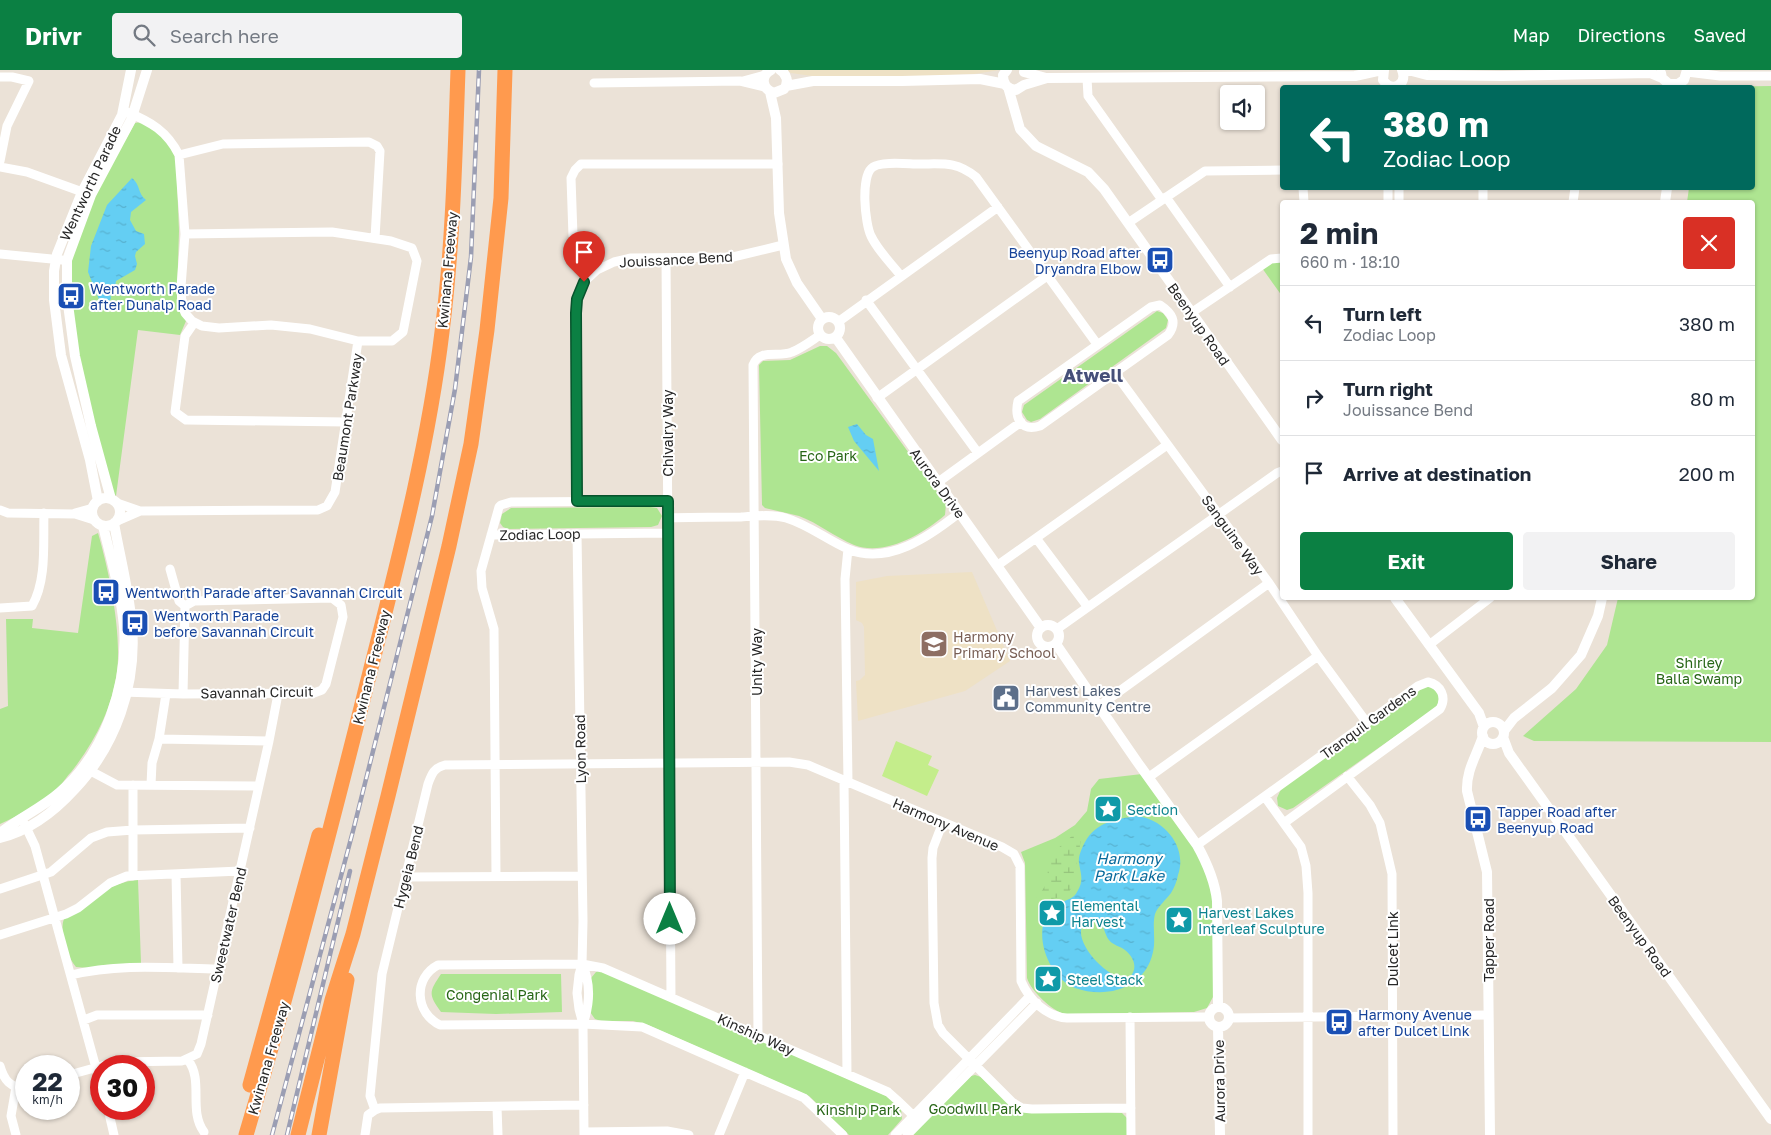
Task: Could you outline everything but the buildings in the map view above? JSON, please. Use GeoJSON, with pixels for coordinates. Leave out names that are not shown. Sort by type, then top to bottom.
{"type":"FeatureCollection","features":[{"type":"Feature","properties":{"kind":"highway","name":"Kwinana Freeway"},"geometry":{"type":"LineString","coordinates":[[246,1135],[291,980],[352,744],[401,549],[425,439],[439,352],[454,192],[458,70]]}},
{"type":"Feature","properties":{"kind":"highway"},"geometry":{"type":"LineString","coordinates":[[298,1135],[332,1000],[352,934],[450,546],[471,444],[487,330],[501,198],[505,70]]}},
{"type":"Feature","properties":{"kind":"highway"},"geometry":{"type":"LineString","coordinates":[[237,1135],[308,872],[342,761],[352,744]]}},
{"type":"Feature","properties":{"kind":"highway"},"geometry":{"type":"LineString","coordinates":[[319,1135],[352,947],[352,934]]}},
{"type":"Feature","properties":{"kind":"street","name":"Wentworth Parade"},"geometry":{"type":"LineString","coordinates":[[128,112],[132,70]]}},
{"type":"Feature","properties":{"kind":"street","name":"Wentworth Parade"},"geometry":{"type":"LineString","coordinates":[[122,692],[124,627],[115,578],[98,523],[92,514],[96,504],[90,460],[61,355],[54,300],[54,270],[61,260],[86,193],[128,112],[147,70]]}},
{"type":"Feature","properties":{"kind":"street"},"geometry":{"type":"LineString","coordinates":[[1023,71],[1047,78],[1087,78],[1361,75],[1383,70],[1382,77],[1391,85]]}},
{"type":"Feature","properties":{"kind":"street"},"geometry":{"type":"LineString","coordinates":[[1393,85],[1404,77],[1402,70]]}},
{"type":"Feature","properties":{"kind":"street"},"geometry":{"type":"LineString","coordinates":[[1408,70],[1427,74],[1658,73],[1669,84],[1673,85]]}},
{"type":"Feature","properties":{"kind":"street"},"geometry":{"type":"LineString","coordinates":[[782,71],[813,81]]}},
{"type":"Feature","properties":{"kind":"street"},"geometry":{"type":"LineString","coordinates":[[776,118],[787,78],[782,71]]}},
{"type":"Feature","properties":{"kind":"street"},"geometry":{"type":"LineString","coordinates":[[594,83],[740,81],[768,89],[774,93],[813,81],[902,82],[980,79],[1006,71]]}},
{"type":"Feature","properties":{"kind":"street"},"geometry":{"type":"LineString","coordinates":[[1006,71],[1003,75],[1006,86]]}},
{"type":"Feature","properties":{"kind":"street"},"geometry":{"type":"LineString","coordinates":[[1014,108],[1022,86],[1026,81],[1023,71]]}},
{"type":"Feature","properties":{"kind":"street"},"geometry":{"type":"LineString","coordinates":[[1678,85],[1686,76],[1687,71],[1720,76],[1771,76]]}},
{"type":"Feature","properties":{"kind":"street"},"geometry":{"type":"LineString","coordinates":[[740,81],[768,72]]}},
{"type":"Feature","properties":{"kind":"street"},"geometry":{"type":"LineString","coordinates":[[768,72],[764,79],[776,118],[779,213],[783,245],[789,266],[797,283],[822,319]]}},
{"type":"Feature","properties":{"kind":"street"},"geometry":{"type":"LineString","coordinates":[[1395,85],[1427,74]]}},
{"type":"Feature","properties":{"kind":"street"},"geometry":{"type":"LineString","coordinates":[[1361,75],[1389,85]]}},
{"type":"Feature","properties":{"kind":"street"},"geometry":{"type":"LineString","coordinates":[[0,77],[12,77],[29,81],[7,126],[0,161]]}},
{"type":"Feature","properties":{"kind":"street"},"geometry":{"type":"LineString","coordinates":[[980,79],[1016,90],[1022,86],[1047,78]]}},
{"type":"Feature","properties":{"kind":"street"},"geometry":{"type":"LineString","coordinates":[[1087,78],[1088,96],[1230,287]]}},
{"type":"Feature","properties":{"kind":"street","name":"Beenyup Road"},"geometry":{"type":"LineString","coordinates":[[1006,86],[1020,129],[1036,146],[1088,172],[1104,189],[1280,437]]}},
{"type":"Feature","properties":{"kind":"street"},"geometry":{"type":"LineString","coordinates":[[128,112],[163,132],[174,144],[179,155],[185,234],[181,287],[182,305],[185,313],[194,323],[185,336],[175,412],[186,420],[346,422]]}},
{"type":"Feature","properties":{"kind":"street"},"geometry":{"type":"LineString","coordinates":[[179,155],[223,144],[369,142],[377,146],[380,151],[375,238]]}},
{"type":"Feature","properties":{"kind":"street"},"geometry":{"type":"LineString","coordinates":[[597,270],[576,243],[573,236],[571,178],[581,164],[778,164]]}},
{"type":"Feature","properties":{"kind":"street"},"geometry":{"type":"LineString","coordinates":[[901,276],[869,234],[864,182],[868,173],[874,166],[885,164],[951,164],[965,168],[976,177],[1097,344]]}},
{"type":"Feature","properties":{"kind":"street"},"geometry":{"type":"LineString","coordinates":[[0,167],[27,172],[86,193]]}},
{"type":"Feature","properties":{"kind":"street"},"geometry":{"type":"LineString","coordinates":[[1128,223],[1205,171],[1280,170]]}},
{"type":"Feature","properties":{"kind":"street"},"geometry":{"type":"LineString","coordinates":[[838,322],[866,300],[998,207]]}},
{"type":"Feature","properties":{"kind":"street"},"geometry":{"type":"LineString","coordinates":[[185,234],[332,232],[391,240],[412,248],[417,261],[403,332],[392,341],[358,341]]}},
{"type":"Feature","properties":{"kind":"street","name":"Jouissance Bend"},"geometry":{"type":"LineString","coordinates":[[577,501],[576,313],[577,299],[584,282],[597,270],[614,262],[631,258],[733,257],[783,245]]}},
{"type":"Feature","properties":{"kind":"street"},"geometry":{"type":"LineString","coordinates":[[0,254],[61,260]]}},
{"type":"Feature","properties":{"kind":"street","name":"Chivalry Way"},"geometry":{"type":"LineString","coordinates":[[666,258],[671,997]]}},
{"type":"Feature","properties":{"kind":"street"},"geometry":{"type":"LineString","coordinates":[[1192,313],[1271,259],[1280,258]]}},
{"type":"Feature","properties":{"kind":"street","name":"Wentworth Parade"},"geometry":{"type":"LineString","coordinates":[[0,838],[16,834],[24,823],[42,806],[87,769],[113,709],[130,678],[132,626],[116,522],[120,512],[114,501],[91,426],[75,356],[61,260]]}},
{"type":"Feature","properties":{"kind":"street"},"geometry":{"type":"LineString","coordinates":[[877,398],[1047,276]]}},
{"type":"Feature","properties":{"kind":"street"},"geometry":{"type":"LineString","coordinates":[[866,300],[978,454]]}},
{"type":"Feature","properties":{"kind":"street"},"geometry":{"type":"LineString","coordinates":[[1160,305],[1168,310],[1173,319],[1173,329],[1168,335],[1040,426],[1032,429],[1024,426],[1017,418],[1018,401],[1097,344],[1151,307],[1160,305]]}},
{"type":"Feature","properties":{"kind":"street"},"geometry":{"type":"LineString","coordinates":[[832,318],[838,322],[840,328],[836,338],[825,339],[820,335],[818,328],[822,319],[832,318]]}},
{"type":"Feature","properties":{"kind":"street","name":"Beaumont Parkway"},"geometry":{"type":"LineString","coordinates":[[114,501],[140,511],[318,510],[327,506],[335,492],[358,341],[310,329],[271,325],[219,328],[194,323]]}},
{"type":"Feature","properties":{"kind":"street","name":"Unity Way"},"geometry":{"type":"LineString","coordinates":[[758,1036],[754,362],[761,355],[792,353],[820,335]]}},
{"type":"Feature","properties":{"kind":"street","name":"Aurora Drive"},"geometry":{"type":"LineString","coordinates":[[836,338],[1041,628]]}},
{"type":"Feature","properties":{"kind":"street","name":"Sanguine Way"},"geometry":{"type":"LineString","coordinates":[[1115,373],[1280,599]]}},
{"type":"Feature","properties":{"kind":"street"},"geometry":{"type":"LineString","coordinates":[[937,483],[1021,422]]}},
{"type":"Feature","properties":{"kind":"street"},"geometry":{"type":"LineString","coordinates":[[998,566],[1167,444]]}},
{"type":"Feature","properties":{"kind":"street"},"geometry":{"type":"LineString","coordinates":[[1056,629],[1218,513],[1280,472]]}},
{"type":"Feature","properties":{"kind":"street"},"geometry":{"type":"LineString","coordinates":[[75,514],[104,499],[114,501]]}},
{"type":"Feature","properties":{"kind":"street","name":"Zodiac Loop"},"geometry":{"type":"LineString","coordinates":[[668,501],[505,503],[498,508],[491,535],[668,533]]}},
{"type":"Feature","properties":{"kind":"street"},"geometry":{"type":"LineString","coordinates":[[0,510],[8,513],[75,514],[98,523],[111,525],[116,522]]}},
{"type":"Feature","properties":{"kind":"street","name":"Beaumont Parkway"},"geometry":{"type":"LineString","coordinates":[[116,522],[140,511]]}},
{"type":"Feature","properties":{"kind":"street"},"geometry":{"type":"LineString","coordinates":[[0,608],[32,606],[39,594],[43,557],[44,513]]}},
{"type":"Feature","properties":{"kind":"street"},"geometry":{"type":"LineString","coordinates":[[668,518],[755,516],[785,518],[801,524],[848,549],[862,553],[877,553],[911,545],[936,531],[959,513]]}},
{"type":"Feature","properties":{"kind":"street","name":"Lyon Road"},"geometry":{"type":"LineString","coordinates":[[577,534],[582,876],[582,964],[577,993],[578,1009],[583,1024],[584,1134]]}},
{"type":"Feature","properties":{"kind":"street"},"geometry":{"type":"LineString","coordinates":[[491,535],[481,580],[494,629],[496,876]]}},
{"type":"Feature","properties":{"kind":"street"},"geometry":{"type":"LineString","coordinates":[[1036,538],[1087,606]]}},
{"type":"Feature","properties":{"kind":"street"},"geometry":{"type":"LineString","coordinates":[[847,1074],[846,579],[848,549]]}},
{"type":"Feature","properties":{"kind":"street","name":"Savannah Circuit"},"geometry":{"type":"LineString","coordinates":[[170,569],[179,601],[185,606]]}},
{"type":"Feature","properties":{"kind":"street"},"geometry":{"type":"LineString","coordinates":[[1099,706],[1269,583]]}},
{"type":"Feature","properties":{"kind":"street","name":"Savannah Circuit"},"geometry":{"type":"LineString","coordinates":[[122,692],[166,694],[314,693],[322,690],[326,684],[343,617],[341,605],[332,598],[194,601],[185,606]]}},
{"type":"Feature","properties":{"kind":"street","name":"Sanguine Way"},"geometry":{"type":"LineString","coordinates":[[1280,600],[1367,723]]}},
{"type":"Feature","properties":{"kind":"street","name":"Beenyup Road"},"geometry":{"type":"LineString","coordinates":[[1396,600],[1509,753],[1771,1119]]}},
{"type":"Feature","properties":{"kind":"street"},"geometry":{"type":"LineString","coordinates":[[1430,645],[1487,600]]}},
{"type":"Feature","properties":{"kind":"street","name":"Tapper Road"},"geometry":{"type":"LineString","coordinates":[[1490,1135],[1489,896],[1487,872],[1466,791],[1468,771],[1478,750],[1494,733],[1552,688],[1580,655],[1598,616],[1602,600]]}},
{"type":"Feature","properties":{"kind":"street","name":"Savannah Circuit"},"geometry":{"type":"LineString","coordinates":[[183,694],[185,606]]}},
{"type":"Feature","properties":{"kind":"street"},"geometry":{"type":"LineString","coordinates":[[1051,626],[1056,629],[1059,635],[1056,644],[1047,647],[1040,642],[1038,637],[1041,628],[1051,626]]}},
{"type":"Feature","properties":{"kind":"street"},"geometry":{"type":"LineString","coordinates":[[1056,644],[1197,845],[1210,872],[1218,901],[1218,1007]]}},
{"type":"Feature","properties":{"kind":"street"},"geometry":{"type":"LineString","coordinates":[[1149,777],[1318,656]]}},
{"type":"Feature","properties":{"kind":"street","name":"Tranquil Gardens"},"geometry":{"type":"LineString","coordinates":[[1197,845],[1423,683],[1432,683],[1442,692],[1443,703],[1440,709],[1284,823]]}},
{"type":"Feature","properties":{"kind":"street"},"geometry":{"type":"LineString","coordinates":[[151,785],[152,763],[159,739],[166,694]]}},
{"type":"Feature","properties":{"kind":"street","name":"Sweetwater Bend"},"geometry":{"type":"LineString","coordinates":[[188,1060],[197,1054],[201,1044],[278,694]]}},
{"type":"Feature","properties":{"kind":"street"},"geometry":{"type":"LineString","coordinates":[[159,739],[269,741]]}},
{"type":"Feature","properties":{"kind":"street","name":"Harmony Avenue"},"geometry":{"type":"LineString","coordinates":[[580,763],[799,763],[1002,847],[1014,854],[1020,866],[1021,981],[1034,1000]]}},
{"type":"Feature","properties":{"kind":"street","name":"Hygeia Bend"},"geometry":{"type":"LineString","coordinates":[[375,1110],[370,1096],[379,989],[432,772],[438,767],[445,765],[580,763]]}},
{"type":"Feature","properties":{"kind":"street"},"geometry":{"type":"LineString","coordinates":[[87,769],[117,785],[259,786]]}},
{"type":"Feature","properties":{"kind":"street","name":"Dulcet Link"},"geometry":{"type":"LineString","coordinates":[[1347,776],[1370,805],[1380,823],[1392,874],[1393,1135]]}},
{"type":"Feature","properties":{"kind":"street"},"geometry":{"type":"LineString","coordinates":[[133,785],[133,876]]}},
{"type":"Feature","properties":{"kind":"street"},"geometry":{"type":"LineString","coordinates":[[1265,797],[1301,847],[1306,866],[1308,893],[1308,1135]]}},
{"type":"Feature","properties":{"kind":"street"},"geometry":{"type":"LineString","coordinates":[[943,822],[933,848],[932,858],[934,1003],[938,1025],[943,1034],[1012,1102],[1022,1108],[1131,1108]]}},
{"type":"Feature","properties":{"kind":"street","name":"Wentworth Parade"},"geometry":{"type":"LineString","coordinates":[[0,833],[24,823]]}},
{"type":"Feature","properties":{"kind":"street"},"geometry":{"type":"LineString","coordinates":[[24,823],[35,846],[44,876],[93,1055]]}},
{"type":"Feature","properties":{"kind":"street"},"geometry":{"type":"LineString","coordinates":[[0,889],[44,876],[91,838],[107,832],[250,828]]}},
{"type":"Feature","properties":{"kind":"street"},"geometry":{"type":"LineString","coordinates":[[0,935],[56,918],[78,908],[110,883],[127,876],[240,871]]}},
{"type":"Feature","properties":{"kind":"street"},"geometry":{"type":"LineString","coordinates":[[176,874],[178,968]]}},
{"type":"Feature","properties":{"kind":"street"},"geometry":{"type":"LineString","coordinates":[[406,877],[582,876]]}},
{"type":"Feature","properties":{"kind":"street","name":"Kinship Way"},"geometry":{"type":"LineString","coordinates":[[844,1135],[804,1098],[642,1027],[583,1024],[440,1025],[431,1020],[425,1013],[420,992],[422,982],[428,973],[438,965],[582,964],[603,968],[888,1092],[917,1119]]}},
{"type":"Feature","properties":{"kind":"street"},"geometry":{"type":"LineString","coordinates":[[72,975],[96,969],[132,967],[218,969]]}},
{"type":"Feature","properties":{"kind":"street"},"geometry":{"type":"LineString","coordinates":[[895,1135],[917,1119],[1034,1000],[1047,1013],[1059,1018],[1208,1017]]}},
{"type":"Feature","properties":{"kind":"street"},"geometry":{"type":"LineString","coordinates":[[1208,1017],[1212,1010],[1218,1007],[1226,1010],[1229,1018]]}},
{"type":"Feature","properties":{"kind":"street"},"geometry":{"type":"LineString","coordinates":[[84,1020],[97,1015],[208,1014]]}},
{"type":"Feature","properties":{"kind":"street"},"geometry":{"type":"LineString","coordinates":[[1229,1018],[1488,1015]]}},
{"type":"Feature","properties":{"kind":"street"},"geometry":{"type":"LineString","coordinates":[[1130,1017],[1131,1135]]}},
{"type":"Feature","properties":{"kind":"street"},"geometry":{"type":"LineString","coordinates":[[1208,1017],[1211,1024],[1218,1027],[1225,1025],[1229,1018]]}},
{"type":"Feature","properties":{"kind":"street","name":"Aurora Drive"},"geometry":{"type":"LineString","coordinates":[[1218,1027],[1220,1135]]}},
{"type":"Feature","properties":{"kind":"street"},"geometry":{"type":"LineString","coordinates":[[155,1061],[188,1060],[195,1074],[197,1118],[204,1132]]}},
{"type":"Feature","properties":{"kind":"street"},"geometry":{"type":"LineString","coordinates":[[0,1066],[3,1076],[9,1084],[15,1087]]}},
{"type":"Feature","properties":{"kind":"street"},"geometry":{"type":"LineString","coordinates":[[719,1135],[745,1072]]}},
{"type":"Feature","properties":{"kind":"street"},"geometry":{"type":"LineString","coordinates":[[15,1093],[11,1116],[16,1135]]}},
{"type":"Feature","properties":{"kind":"street"},"geometry":{"type":"LineString","coordinates":[[365,1135],[368,1116],[375,1110],[387,1108],[584,1105]]}},
{"type":"Feature","properties":{"kind":"street"},"geometry":{"type":"LineString","coordinates":[[497,1107],[498,1135]]}},
{"type":"Feature","properties":{"kind":"street"},"geometry":{"type":"LineString","coordinates":[[907,1135],[917,1119]]}},
{"type":"Feature","properties":{"kind":"street"},"geometry":{"type":"LineString","coordinates":[[111,1120],[114,1135]]}},
{"type":"Feature","properties":{"kind":"street"},"geometry":{"type":"LineString","coordinates":[[584,1134],[667,1131],[689,1135]]}},
{"type":"Feature","properties":{"kind":"shaded area"},"geometry":{"type":"Polygon","coordinates":[[[786,70],[1000,70],[974,74],[930,76],[812,76],[791,73],[786,70]]]}},
{"type":"Feature","properties":{"kind":"shaded area","name":"Harmony Primary School"},"geometry":{"type":"Polygon","coordinates":[[[972,572],[1010,661],[965,691],[858,721],[856,681],[865,675],[864,627],[862,623],[856,620],[856,582],[887,576],[972,572]]]}},
{"type":"Feature","properties":{"kind":"green space","name":"Shirley Balla Swamp"},"geometry":{"type":"Polygon","coordinates":[[[1755,86],[1771,86],[1771,742],[1534,741],[1523,736],[1576,689],[1607,645],[1618,600],[1755,600],[1755,200],[1687,200],[1689,190],[1755,190],[1755,86]]]}},
{"type":"Feature","properties":{"kind":"green space"},"geometry":{"type":"Polygon","coordinates":[[[135,123],[147,124],[167,141],[176,157],[179,231],[177,296],[179,309],[186,321],[180,335],[138,330],[116,496],[111,490],[80,362],[70,303],[69,273],[82,227],[98,192],[135,123]]]}},
{"type":"Feature","properties":{"kind":"green space"},"geometry":{"type":"Polygon","coordinates":[[[1280,261],[1280,293],[1262,268],[1271,263],[1280,261]]]}},
{"type":"Feature","properties":{"kind":"green space"},"geometry":{"type":"Polygon","coordinates":[[[1157,311],[1163,313],[1168,320],[1166,328],[1040,419],[1031,422],[1027,420],[1022,412],[1024,405],[1157,311]]]}},
{"type":"Feature","properties":{"kind":"green space","name":"Eco Park"},"geometry":{"type":"Polygon","coordinates":[[[820,346],[827,346],[836,353],[946,504],[945,515],[926,529],[902,542],[878,548],[854,545],[806,519],[765,508],[762,505],[759,365],[763,361],[790,360],[820,346]]]}},
{"type":"Feature","properties":{"kind":"green space"},"geometry":{"type":"Polygon","coordinates":[[[511,508],[657,508],[662,516],[658,525],[651,527],[508,529],[500,523],[502,514],[511,508]]]}},
{"type":"Feature","properties":{"kind":"green space"},"geometry":{"type":"Polygon","coordinates":[[[98,533],[114,602],[118,639],[115,686],[107,712],[80,760],[60,786],[23,813],[0,824],[0,709],[8,706],[6,619],[33,619],[32,628],[78,633],[92,536],[98,533]]]}},
{"type":"Feature","properties":{"kind":"green space"},"geometry":{"type":"Polygon","coordinates":[[[1433,687],[1440,695],[1438,706],[1293,808],[1287,810],[1278,806],[1277,798],[1281,789],[1420,688],[1433,687]]]}},
{"type":"Feature","properties":{"kind":"green space"},"geometry":{"type":"Polygon","coordinates":[[[896,741],[932,756],[928,765],[939,770],[927,796],[882,776],[896,741]]]}},
{"type":"Feature","properties":{"kind":"green space"},"geometry":{"type":"Polygon","coordinates":[[[1142,774],[1195,848],[1214,893],[1213,997],[1207,1008],[1194,1012],[1065,1014],[1054,1009],[1043,1000],[1033,989],[1027,978],[1025,863],[1021,852],[1055,838],[1075,825],[1087,811],[1091,789],[1099,779],[1142,774]]]}},
{"type":"Feature","properties":{"kind":"green space"},"geometry":{"type":"Polygon","coordinates":[[[1073,835],[1082,836],[1073,886],[1066,896],[1051,899],[1036,898],[1046,884],[1047,858],[1073,835]]]}},
{"type":"Feature","properties":{"kind":"green space"},"geometry":{"type":"Polygon","coordinates":[[[138,880],[141,963],[89,968],[76,967],[65,944],[62,930],[64,919],[108,889],[138,880]]]}},
{"type":"Feature","properties":{"kind":"green space","name":"Kinship Park"},"geometry":{"type":"Polygon","coordinates":[[[600,970],[889,1097],[901,1108],[902,1119],[888,1135],[849,1135],[809,1096],[648,1025],[633,1021],[601,1021],[595,1019],[590,1012],[591,978],[600,970]]]}},
{"type":"Feature","properties":{"kind":"green space","name":"Congenial Park"},"geometry":{"type":"Polygon","coordinates":[[[441,974],[561,974],[562,1012],[496,1014],[441,1012],[432,997],[432,989],[441,974]]]}},
{"type":"Feature","properties":{"kind":"green space","name":"Goodwill Park"},"geometry":{"type":"Polygon","coordinates":[[[971,1076],[981,1077],[1011,1105],[1122,1113],[1127,1118],[1129,1135],[910,1135],[971,1076]]]}},
{"type":"Feature","properties":{"kind":"water"},"geometry":{"type":"Polygon","coordinates":[[[132,178],[137,183],[141,195],[146,200],[131,212],[130,220],[136,231],[144,234],[145,244],[136,252],[137,264],[135,270],[116,281],[115,287],[108,284],[111,298],[108,304],[100,302],[88,272],[91,246],[107,205],[132,178]]]}},
{"type":"Feature","properties":{"kind":"water"},"geometry":{"type":"Polygon","coordinates":[[[857,424],[866,435],[873,439],[879,471],[854,441],[848,427],[857,424]]]}},
{"type":"Feature","properties":{"kind":"water","name":"Harmony Park Lake"},"geometry":{"type":"Polygon","coordinates":[[[1137,816],[1147,818],[1164,829],[1177,845],[1180,854],[1177,880],[1171,893],[1155,914],[1153,952],[1149,965],[1133,983],[1123,988],[1099,992],[1075,988],[1065,983],[1057,974],[1045,952],[1042,940],[1046,917],[1055,905],[1072,898],[1081,885],[1080,852],[1090,835],[1101,826],[1114,820],[1137,816]],[[1094,919],[1084,924],[1081,932],[1083,942],[1090,954],[1110,973],[1121,977],[1130,977],[1134,969],[1134,961],[1126,951],[1110,941],[1098,920],[1094,919]]]}},
{"type":"Feature","properties":{"kind":"railway"},"geometry":{"type":"LineString","coordinates":[[272,1135],[353,831],[432,516],[455,389],[471,257],[479,70]]}},
{"type":"Feature","properties":{"kind":"railway"},"geometry":{"type":"LineString","coordinates":[[287,1135],[350,871]]}},
{"type":"Feature","properties":{"kind":"place","name":"Beenyup Road after Dryandra Elbow"},"geometry":{"type":"Point","coordinates":[1160,260]}},
{"type":"Feature","properties":{"kind":"place","name":"Wentworth Parade after Dunalp Road"},"geometry":{"type":"Point","coordinates":[71,296]}},
{"type":"Feature","properties":{"kind":"place","name":"Wentworth Parade after Savannah Circuit"},"geometry":{"type":"Point","coordinates":[106,592]}},
{"type":"Feature","properties":{"kind":"place","name":"Wentworth Parade before Savannah Circuit"},"geometry":{"type":"Point","coordinates":[135,623]}},
{"type":"Feature","properties":{"kind":"place","name":"Harmony Primary School"},"geometry":{"type":"Point","coordinates":[934,644]}},
{"type":"Feature","properties":{"kind":"place","name":"Harvest Lakes Community Centre"},"geometry":{"type":"Point","coordinates":[1006,698]}},
{"type":"Feature","properties":{"kind":"place","name":"Section"},"geometry":{"type":"Point","coordinates":[1108,809]}},
{"type":"Feature","properties":{"kind":"place","name":"Tapper Road after Beenyup Road"},"geometry":{"type":"Point","coordinates":[1478,819]}},
{"type":"Feature","properties":{"kind":"place","name":"Elemental Harvest"},"geometry":{"type":"Point","coordinates":[1052,913]}},
{"type":"Feature","properties":{"kind":"place","name":"Harvest Lakes Interleaf Sculpture"},"geometry":{"type":"Point","coordinates":[1179,920]}},
{"type":"Feature","properties":{"kind":"place","name":"Steel Stack"},"geometry":{"type":"Point","coordinates":[1048,979]}},
{"type":"Feature","properties":{"kind":"place","name":"Harmony Avenue after Dulcet Link"},"geometry":{"type":"Point","coordinates":[1339,1022]}},
{"type":"Feature","properties":{"kind":"district","name":"Atwell"},"geometry":{"type":"Point","coordinates":[1093,374]}},
{"type":"Feature","properties":{"kind":"route"},"geometry":{"type":"LineString","coordinates":[[584,282],[577,299],[576,313],[577,501],[668,501],[670,919]]}}]}
